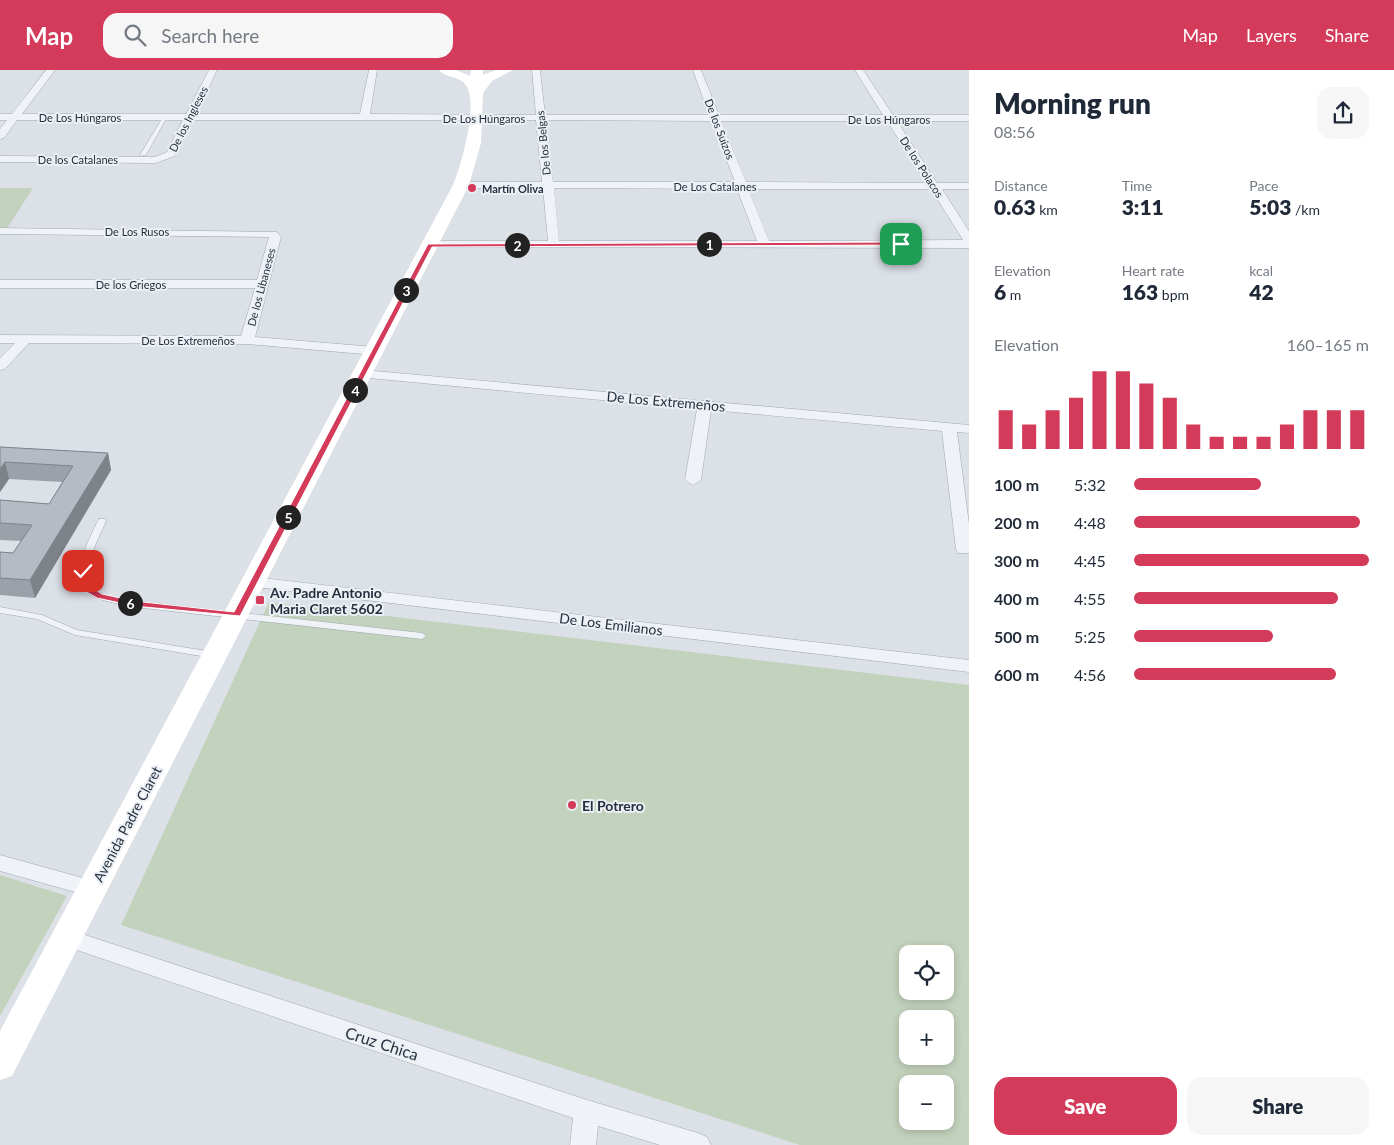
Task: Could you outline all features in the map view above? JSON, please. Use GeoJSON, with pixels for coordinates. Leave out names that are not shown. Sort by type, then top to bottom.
{"type":"FeatureCollection","features":[{"type":"Feature","properties":{"kind":"main road"},"geometry":{"type":"LineString","coordinates":[[445,70],[470,80],[477,93]]}},
{"type":"Feature","properties":{"kind":"main road"},"geometry":{"type":"LineString","coordinates":[[363,374],[472,162],[476,118],[477,70]]}},
{"type":"Feature","properties":{"kind":"main road"},"geometry":{"type":"LineString","coordinates":[[477,93],[488,78],[507,70]]}},
{"type":"Feature","properties":{"kind":"main road","name":"Avenida Padre Claret"},"geometry":{"type":"LineString","coordinates":[[0,1065],[363,374]]}},
{"type":"Feature","properties":{"kind":"street"},"geometry":{"type":"LineString","coordinates":[[0,136],[51,70]]}},
{"type":"Feature","properties":{"kind":"street","name":"De los Ingleses"},"geometry":{"type":"LineString","coordinates":[[156,160],[171,154],[213,70]]}},
{"type":"Feature","properties":{"kind":"street"},"geometry":{"type":"LineString","coordinates":[[364,118],[373,70]]}},
{"type":"Feature","properties":{"kind":"street","name":"De los Belgas"},"geometry":{"type":"LineString","coordinates":[[536,70],[554,245]]}},
{"type":"Feature","properties":{"kind":"street","name":"De los Suizos"},"geometry":{"type":"LineString","coordinates":[[697,70],[764,244]]}},
{"type":"Feature","properties":{"kind":"street","name":"De los Polacos"},"geometry":{"type":"LineString","coordinates":[[859,70],[969,240]]}},
{"type":"Feature","properties":{"kind":"street","name":"De Los Húngaros"},"geometry":{"type":"LineString","coordinates":[[0,117],[969,118]]}},
{"type":"Feature","properties":{"kind":"street","name":"De los Catalanes"},"geometry":{"type":"LineString","coordinates":[[0,159],[156,160]]}},
{"type":"Feature","properties":{"kind":"street","name":"De Los Catalanes"},"geometry":{"type":"LineString","coordinates":[[461,186],[969,186]]}},
{"type":"Feature","properties":{"kind":"street","name":"De Los Rusos"},"geometry":{"type":"LineString","coordinates":[[0,231],[273,234]]}},
{"type":"Feature","properties":{"kind":"street","name":"De los Libaneses"},"geometry":{"type":"LineString","coordinates":[[246,340],[275,237],[273,234]]}},
{"type":"Feature","properties":{"kind":"street"},"geometry":{"type":"LineString","coordinates":[[430,245],[969,244]]}},
{"type":"Feature","properties":{"kind":"street","name":"De los Griegos"},"geometry":{"type":"LineString","coordinates":[[0,284],[261,284]]}},
{"type":"Feature","properties":{"kind":"street","name":"De Los Extremeños"},"geometry":{"type":"LineString","coordinates":[[0,339],[246,340],[375,351]]}},
{"type":"Feature","properties":{"kind":"street"},"geometry":{"type":"LineString","coordinates":[[0,366],[26,339]]}},
{"type":"Feature","properties":{"kind":"street","name":"De Los Extremeños"},"geometry":{"type":"LineString","coordinates":[[363,374],[969,429]]}},
{"type":"Feature","properties":{"kind":"street"},"geometry":{"type":"LineString","coordinates":[[693,480],[705,405]]}},
{"type":"Feature","properties":{"kind":"street"},"geometry":{"type":"LineString","coordinates":[[949,427],[964,550]]}},
{"type":"Feature","properties":{"kind":"street","name":"De Los Emilianos"},"geometry":{"type":"LineString","coordinates":[[253,582],[969,666]]}},
{"type":"Feature","properties":{"kind":"street"},"geometry":{"type":"LineString","coordinates":[[0,863],[93,889]]}},
{"type":"Feature","properties":{"kind":"street","name":"Cruz Chica"},"geometry":{"type":"LineString","coordinates":[[67,938],[587,1111],[698,1145]]}},
{"type":"Feature","properties":{"kind":"street"},"geometry":{"type":"LineString","coordinates":[[583,1145],[587,1111]]}},
{"type":"Feature","properties":{"kind":"lane"},"geometry":{"type":"LineString","coordinates":[[143,156],[164,117]]}},
{"type":"Feature","properties":{"kind":"lane"},"geometry":{"type":"LineString","coordinates":[[102,521],[83,571],[82,581],[88,589],[100,596],[116,601],[422,636]]}},
{"type":"Feature","properties":{"kind":"lane"},"geometry":{"type":"LineString","coordinates":[[0,610],[39,617],[75,632],[216,655]]}},
{"type":"Feature","properties":{"kind":"green space"},"geometry":{"type":"Polygon","coordinates":[[[0,188],[33,188],[6,230],[0,230],[0,188]]]}},
{"type":"Feature","properties":{"kind":"green space","name":"El Potrero"},"geometry":{"type":"Polygon","coordinates":[[[269,602],[969,685],[969,1145],[800,1145],[121,925],[269,602]]]}},
{"type":"Feature","properties":{"kind":"green space"},"geometry":{"type":"Polygon","coordinates":[[[0,875],[67,896],[0,1016],[0,875]]]}},
{"type":"Feature","properties":{"kind":"building"},"geometry":{"type":"Polygon","coordinates":[[[0,447],[108,453],[30,580],[0,578],[0,552],[13,553],[32,525],[0,523],[0,500],[49,504],[73,466],[5,462],[0,469],[0,447]]]}},
{"type":"Feature","properties":{"kind":"place","name":"Martín Oliva"},"geometry":{"type":"Point","coordinates":[472,188]}},
{"type":"Feature","properties":{"kind":"place","name":"Av. Padre Antonio Maria Claret 5602"},"geometry":{"type":"Point","coordinates":[260,600]}},
{"type":"Feature","properties":{"kind":"place","name":"El Potrero"},"geometry":{"type":"Point","coordinates":[572,805]}},
{"type":"Feature","properties":{"kind":"route"},"geometry":{"type":"LineString","coordinates":[[83,571],[82,581],[88,589],[100,596],[116,601],[237,614],[430,245],[901,244]]}}]}
